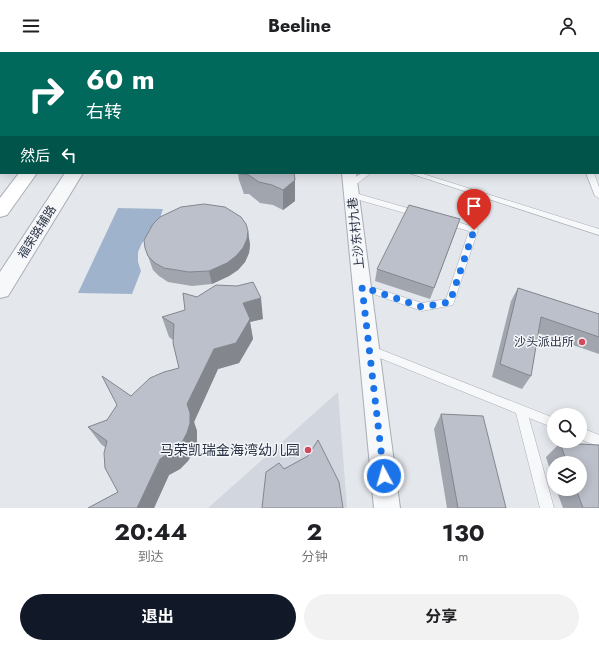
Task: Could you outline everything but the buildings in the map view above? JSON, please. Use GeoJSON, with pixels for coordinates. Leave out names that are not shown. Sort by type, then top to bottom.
{"type":"FeatureCollection","features":[{"type":"Feature","properties":{"kind":"main road"},"geometry":{"type":"LineString","coordinates":[[0,187],[10,174]]}},
{"type":"Feature","properties":{"kind":"main road"},"geometry":{"type":"LineString","coordinates":[[0,211],[27,174]]}},
{"type":"Feature","properties":{"kind":"street","name":"福荣路辅路"},"geometry":{"type":"LineString","coordinates":[[0,290],[73,174]]}},
{"type":"Feature","properties":{"kind":"street","name":"上沙东村九巷"},"geometry":{"type":"LineString","coordinates":[[350,184],[387,508]]}},
{"type":"Feature","properties":{"kind":"lane"},"geometry":{"type":"LineString","coordinates":[[350,184],[365,174]]}},
{"type":"Feature","properties":{"kind":"lane"},"geometry":{"type":"LineString","coordinates":[[416,174],[599,232]]}},
{"type":"Feature","properties":{"kind":"lane"},"geometry":{"type":"LineString","coordinates":[[590,174],[599,196]]}},
{"type":"Feature","properties":{"kind":"lane"},"geometry":{"type":"LineString","coordinates":[[350,184],[432,218],[474,230],[450,302],[422,307],[362,287]]}},
{"type":"Feature","properties":{"kind":"lane"},"geometry":{"type":"LineString","coordinates":[[369,349],[547,420]]}},
{"type":"Feature","properties":{"kind":"lane"},"geometry":{"type":"LineString","coordinates":[[521,410],[547,508]]}},
{"type":"Feature","properties":{"kind":"lane"},"geometry":{"type":"LineString","coordinates":[[587,436],[599,441]]}},
{"type":"Feature","properties":{"kind":"shaded area","name":"马荣凯瑞金海湾幼儿园"},"geometry":{"type":"Polygon","coordinates":[[[338,392],[347,508],[208,508],[338,392]]]}},
{"type":"Feature","properties":{"kind":"water"},"geometry":{"type":"Polygon","coordinates":[[[118,208],[163,209],[157,227],[148,235],[138,252],[138,262],[141,271],[132,294],[78,293],[118,208]]]}},
{"type":"Feature","properties":{"kind":"place","name":"沙头派出所"},"geometry":{"type":"Point","coordinates":[582,342]}},
{"type":"Feature","properties":{"kind":"place","name":"马荣凯瑞金海湾幼儿园"},"geometry":{"type":"Point","coordinates":[308,450]}},
{"type":"Feature","properties":{"kind":"route"},"geometry":{"type":"LineString","coordinates":[[384,476],[362,287],[422,307],[450,302],[474,230]]}}]}
